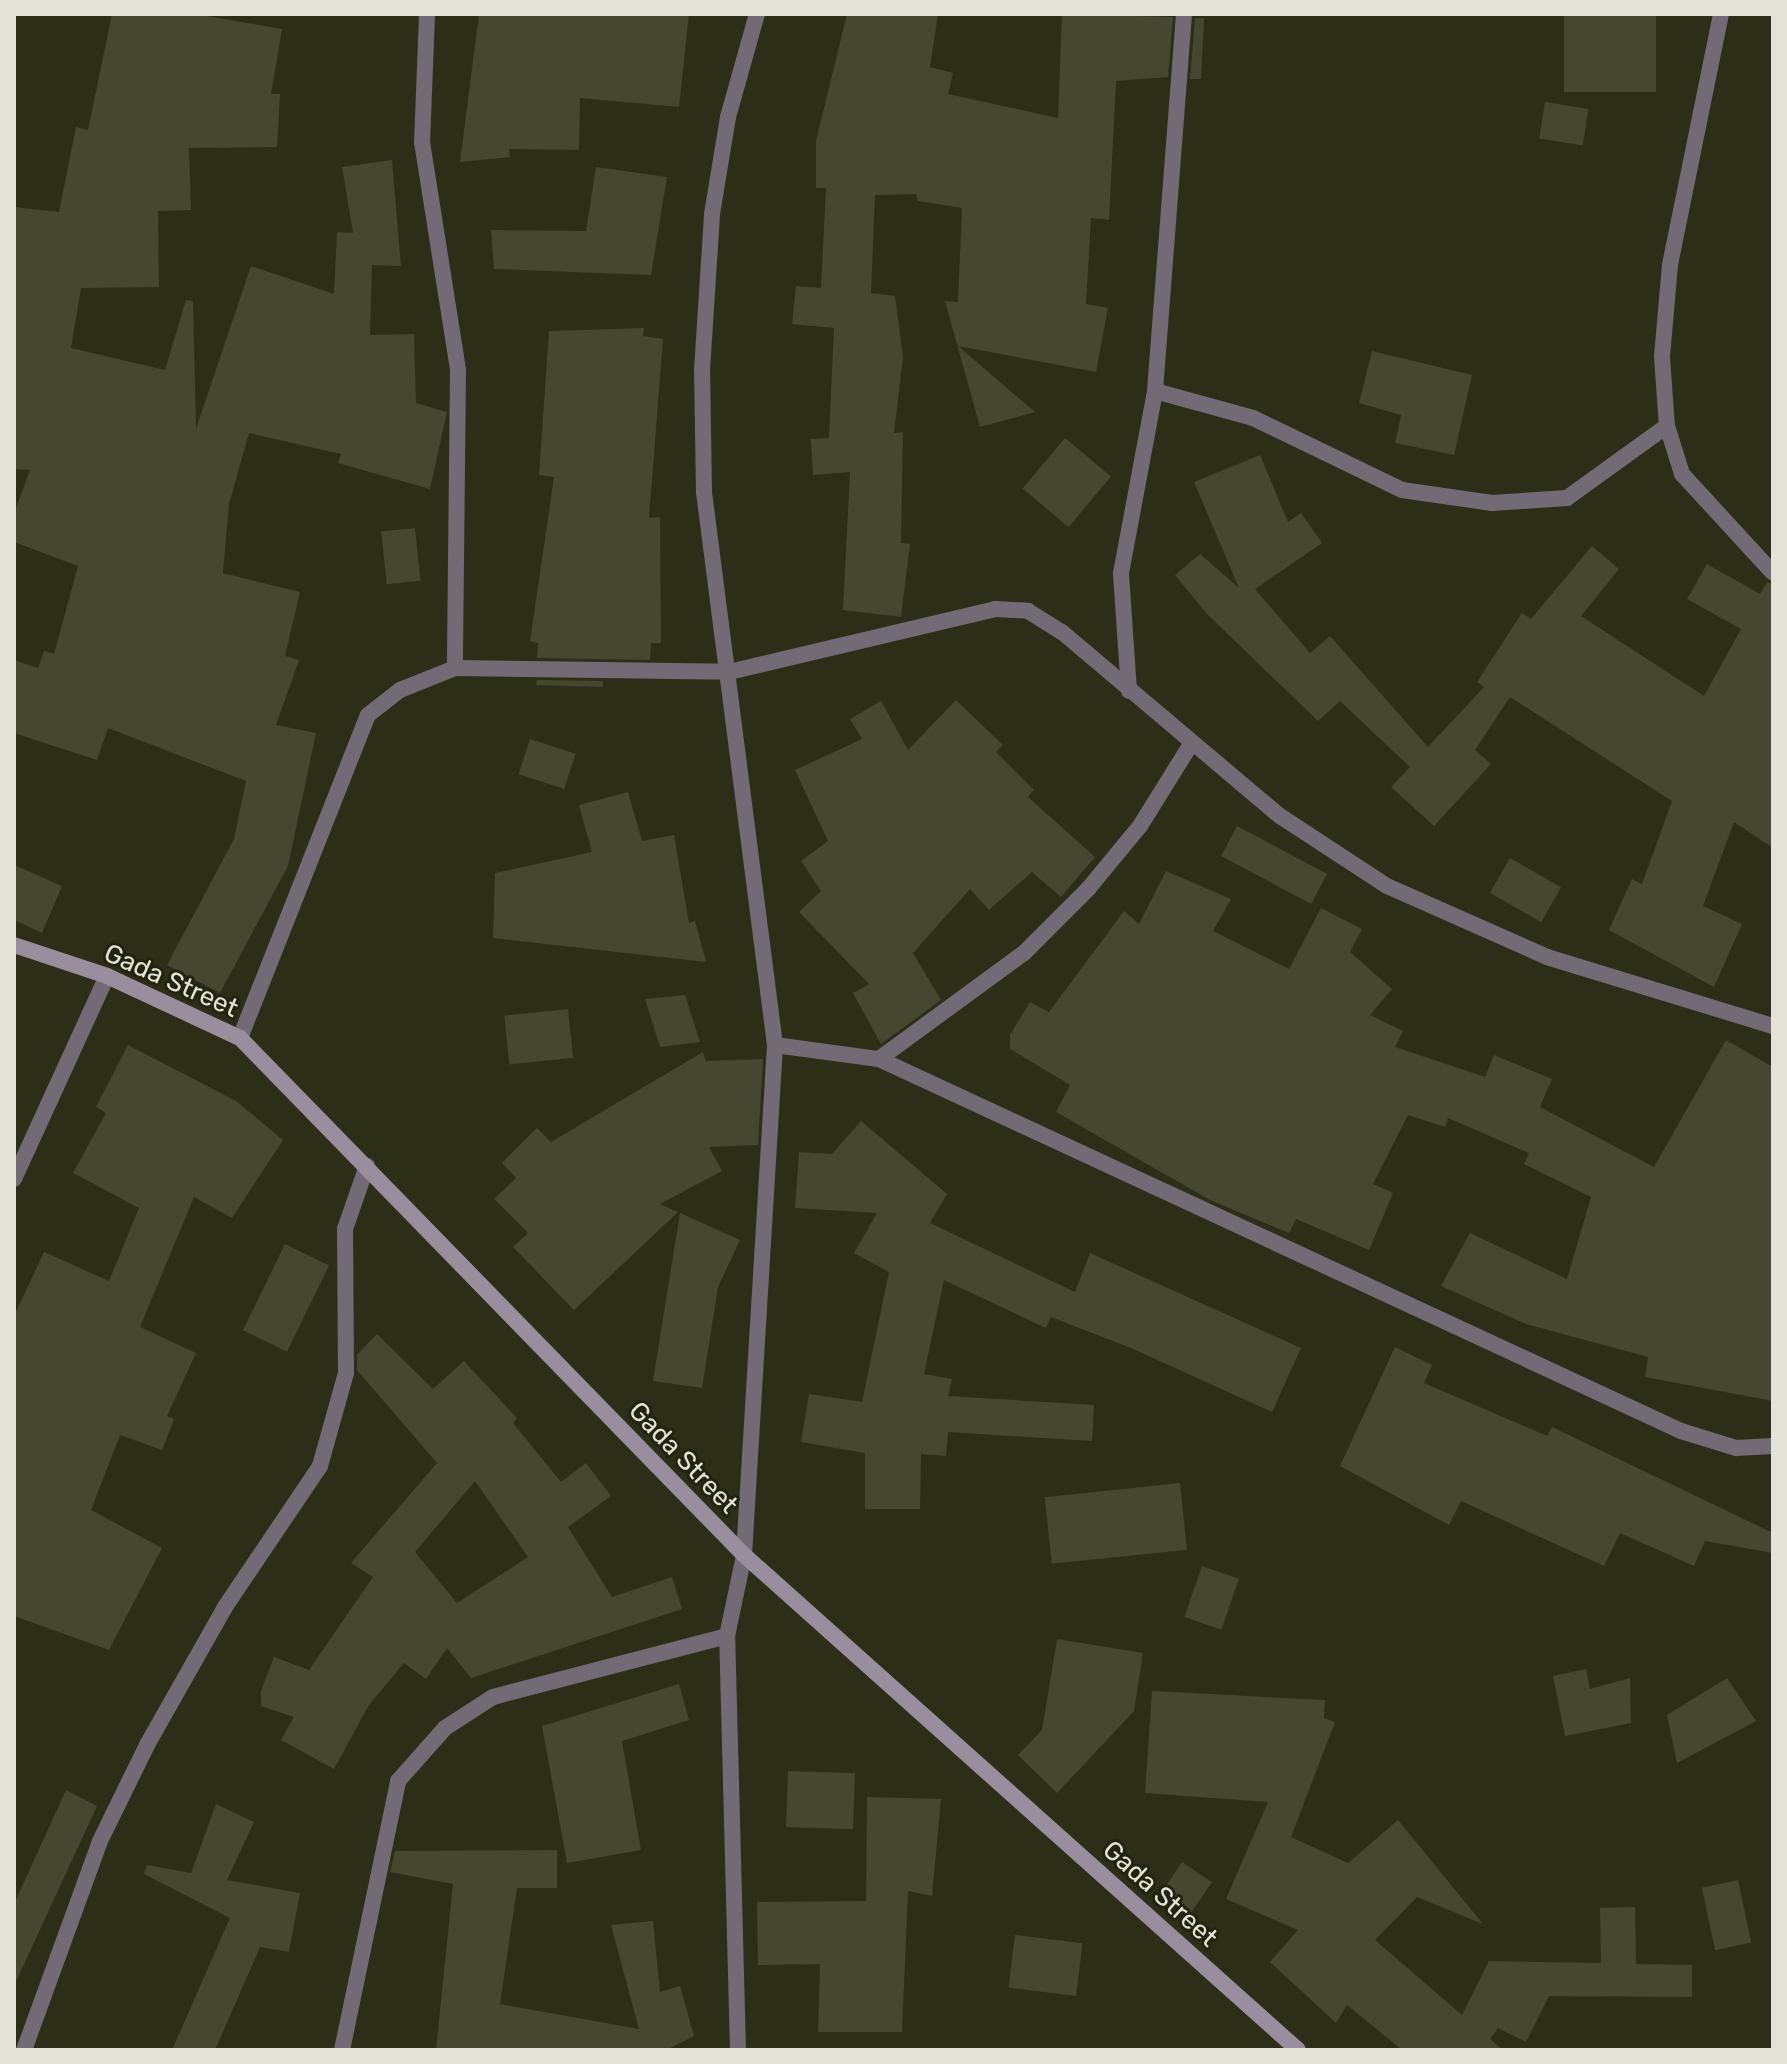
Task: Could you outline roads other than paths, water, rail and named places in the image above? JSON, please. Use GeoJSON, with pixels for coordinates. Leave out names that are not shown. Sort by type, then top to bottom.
{"type":"FeatureCollection","features":[{"type":"Feature","properties":{"kind":"street"},"geometry":{"type":"LineString","coordinates":[[427,14],[422,142],[458,370],[455,668]]}},
{"type":"Feature","properties":{"kind":"street"},"geometry":{"type":"LineString","coordinates":[[738,2050],[727,1636],[744,1555],[775,1045],[704,492],[703,300],[728,117],[757,14]]}},
{"type":"Feature","properties":{"kind":"street"},"geometry":{"type":"LineString","coordinates":[[1129,691],[1122,560],[1155,391],[1184,14]]}},
{"type":"Feature","properties":{"kind":"street"},"geometry":{"type":"LineString","coordinates":[[1721,14],[1670,265],[1662,357],[1667,426],[1682,474],[1773,573]]}},
{"type":"Feature","properties":{"kind":"street"},"geometry":{"type":"LineString","coordinates":[[1155,391],[1253,418],[1402,490],[1492,503],[1567,498],[1667,426]]}},
{"type":"Feature","properties":{"kind":"street"},"geometry":{"type":"LineString","coordinates":[[240,1038],[368,715],[400,690],[455,668],[729,672],[995,609],[1028,611],[1062,632],[1191,744],[1330,852],[1442,916],[1612,979],[1773,1026]]}},
{"type":"Feature","properties":{"kind":"street"},"geometry":{"type":"LineString","coordinates":[[879,1059],[1024,953],[1077,900],[1140,826],[1191,744]]}},
{"type":"Feature","properties":{"kind":"street","name":"Gada Street"},"geometry":{"type":"LineString","coordinates":[[14,945],[107,976],[240,1038],[744,1555],[1298,2050]]}},
{"type":"Feature","properties":{"kind":"street"},"geometry":{"type":"LineString","coordinates":[[14,1179],[107,976]]}},
{"type":"Feature","properties":{"kind":"street"},"geometry":{"type":"LineString","coordinates":[[775,1045],[879,1059],[1681,1431],[1736,1448],[1773,1446]]}},
{"type":"Feature","properties":{"kind":"street"},"geometry":{"type":"LineString","coordinates":[[24,2050],[100,1841],[147,1745],[225,1607],[320,1466],[346,1373],[345,1229],[367,1166]]}},
{"type":"Feature","properties":{"kind":"street"},"geometry":{"type":"LineString","coordinates":[[342,2050],[398,1781],[445,1728],[493,1697],[727,1636]]}}]}
